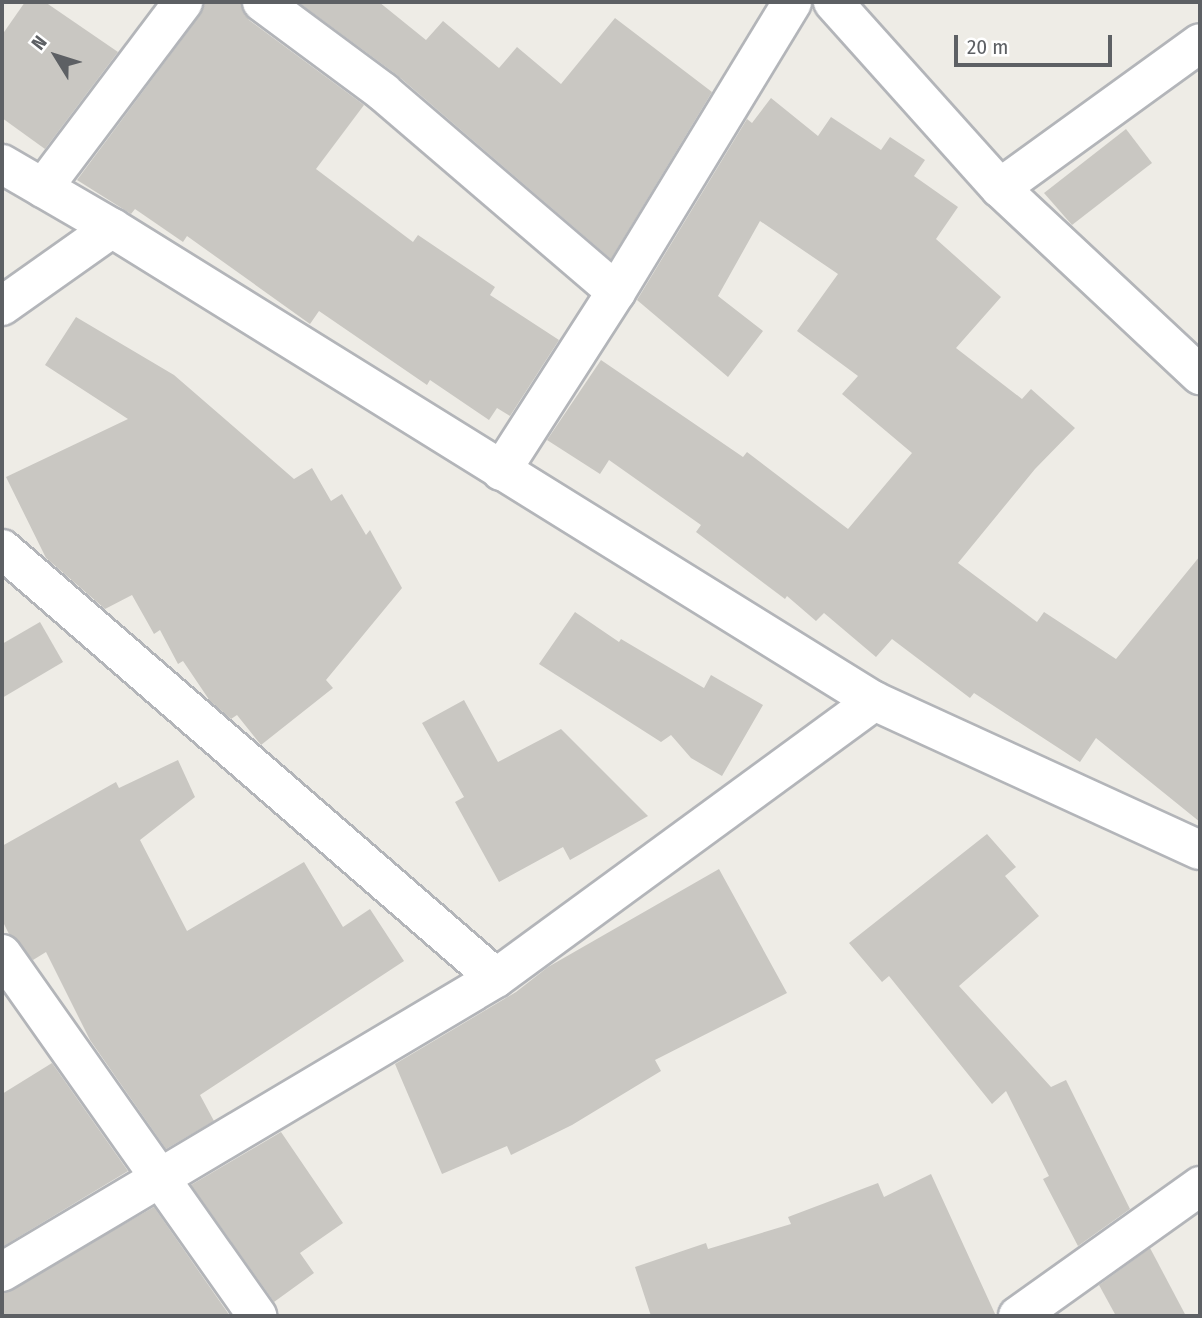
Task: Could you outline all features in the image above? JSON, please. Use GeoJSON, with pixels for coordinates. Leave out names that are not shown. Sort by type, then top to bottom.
{"type":"FeatureCollection","features":[{"type":"Feature","properties":{"kind":"street"},"geometry":{"type":"LineString","coordinates":[[43,188],[183,2]]}},
{"type":"Feature","properties":{"kind":"street"},"geometry":{"type":"LineString","coordinates":[[262,2],[383,92],[616,292]]}},
{"type":"Feature","properties":{"kind":"street"},"geometry":{"type":"LineString","coordinates":[[501,471],[616,292],[792,2]]}},
{"type":"Feature","properties":{"kind":"street"},"geometry":{"type":"LineString","coordinates":[[833,2],[1000,188],[1200,374]]}},
{"type":"Feature","properties":{"kind":"street"},"geometry":{"type":"LineString","coordinates":[[1000,188],[1200,43]]}},
{"type":"Feature","properties":{"kind":"street"},"geometry":{"type":"LineString","coordinates":[[2,164],[112,228],[874,701],[1200,850]]}},
{"type":"Feature","properties":{"kind":"street"},"geometry":{"type":"LineString","coordinates":[[2,306],[112,228]]}},
{"type":"Feature","properties":{"kind":"street"},"geometry":{"type":"LineString","coordinates":[[2,549],[496,978]]}},
{"type":"Feature","properties":{"kind":"street"},"geometry":{"type":"LineString","coordinates":[[2,1272],[496,978],[874,701]]}},
{"type":"Feature","properties":{"kind":"street"},"geometry":{"type":"LineString","coordinates":[[2,954],[257,1316]]}},
{"type":"Feature","properties":{"kind":"street"},"geometry":{"type":"LineString","coordinates":[[1018,1316],[1200,1186]]}},
{"type":"Feature","properties":{"kind":"building"},"geometry":{"type":"Polygon","coordinates":[[[25,2],[45,2],[118,52],[45,149],[2,118],[2,35],[25,2]]]}},
{"type":"Feature","properties":{"kind":"building"},"geometry":{"type":"Polygon","coordinates":[[[205,2],[241,2],[249,20],[364,105],[316,169],[413,242],[418,235],[495,287],[490,295],[559,340],[510,416],[497,408],[489,420],[430,380],[427,385],[319,311],[310,324],[187,236],[183,242],[135,209],[131,214],[77,180],[200,15],[205,2]]]}},
{"type":"Feature","properties":{"kind":"building"},"geometry":{"type":"Polygon","coordinates":[[[298,2],[379,2],[426,40],[443,21],[499,68],[517,47],[561,84],[615,18],[712,92],[611,259],[397,75],[298,2]]]}},
{"type":"Feature","properties":{"kind":"building"},"geometry":{"type":"Polygon","coordinates":[[[771,98],[818,136],[831,117],[881,150],[890,137],[925,160],[914,176],[958,207],[936,239],[1001,297],[956,348],[1022,399],[1031,389],[1075,428],[1035,469],[958,563],[1037,622],[1044,612],[1116,659],[1200,556],[1200,822],[1096,738],[1080,762],[974,693],[970,698],[892,639],[876,657],[824,613],[816,621],[787,596],[785,599],[696,532],[701,525],[609,460],[600,474],[547,440],[601,360],[743,457],[747,452],[848,529],[912,453],[842,394],[858,376],[797,331],[838,274],[760,221],[718,296],[763,331],[728,377],[637,300],[747,119],[752,123],[771,98]]]}},
{"type":"Feature","properties":{"kind":"building"},"geometry":{"type":"Polygon","coordinates":[[[1126,129],[1152,163],[1072,225],[1044,193],[1126,129]]]}},
{"type":"Feature","properties":{"kind":"building"},"geometry":{"type":"Polygon","coordinates":[[[76,317],[174,375],[294,479],[312,468],[331,501],[342,494],[366,535],[370,530],[402,588],[326,680],[333,688],[261,745],[237,715],[231,719],[210,701],[183,661],[178,664],[160,630],[154,634],[132,595],[105,609],[46,558],[6,477],[128,419],[45,365],[76,317]]]}},
{"type":"Feature","properties":{"kind":"building"},"geometry":{"type":"Polygon","coordinates":[[[575,612],[619,642],[621,639],[704,688],[711,675],[763,705],[722,776],[691,758],[671,735],[661,742],[539,664],[575,612]]]}},
{"type":"Feature","properties":{"kind":"building"},"geometry":{"type":"Polygon","coordinates":[[[40,622],[63,662],[2,698],[2,644],[40,622]]]}},
{"type":"Feature","properties":{"kind":"building"},"geometry":{"type":"Polygon","coordinates":[[[464,700],[498,762],[561,729],[648,816],[570,860],[563,847],[499,882],[455,802],[464,797],[422,723],[464,700]]]}},
{"type":"Feature","properties":{"kind":"building"},"geometry":{"type":"Polygon","coordinates":[[[178,760],[195,797],[140,840],[187,931],[304,862],[343,927],[370,909],[404,961],[200,1095],[214,1121],[166,1149],[90,1040],[46,952],[33,960],[9,934],[2,920],[2,846],[116,782],[119,788],[178,760]]]}},
{"type":"Feature","properties":{"kind":"building"},"geometry":{"type":"Polygon","coordinates":[[[987,834],[1016,867],[1005,876],[1039,916],[959,986],[1051,1087],[1066,1080],[1130,1209],[1078,1246],[1043,1179],[1049,1176],[1006,1091],[992,1104],[889,976],[882,982],[849,943],[987,834]]]}},
{"type":"Feature","properties":{"kind":"building"},"geometry":{"type":"Polygon","coordinates":[[[719,869],[787,993],[655,1060],[661,1071],[572,1125],[511,1155],[507,1146],[442,1174],[395,1064],[516,992],[548,967],[719,869]]]}},
{"type":"Feature","properties":{"kind":"building"},"geometry":{"type":"Polygon","coordinates":[[[52,1063],[128,1171],[2,1247],[2,1094],[52,1063]]]}},
{"type":"Feature","properties":{"kind":"building"},"geometry":{"type":"Polygon","coordinates":[[[281,1132],[343,1223],[300,1253],[314,1273],[274,1302],[191,1185],[281,1132]]]}},
{"type":"Feature","properties":{"kind":"building"},"geometry":{"type":"Polygon","coordinates":[[[931,1174],[996,1316],[651,1316],[635,1267],[706,1243],[708,1249],[791,1224],[788,1217],[878,1183],[884,1197],[931,1174]]]}},
{"type":"Feature","properties":{"kind":"building"},"geometry":{"type":"Polygon","coordinates":[[[154,1207],[230,1316],[2,1316],[2,1294],[154,1207]]]}},
{"type":"Feature","properties":{"kind":"building"},"geometry":{"type":"Polygon","coordinates":[[[1150,1248],[1186,1316],[1116,1316],[1099,1285],[1150,1248]]]}}]}
